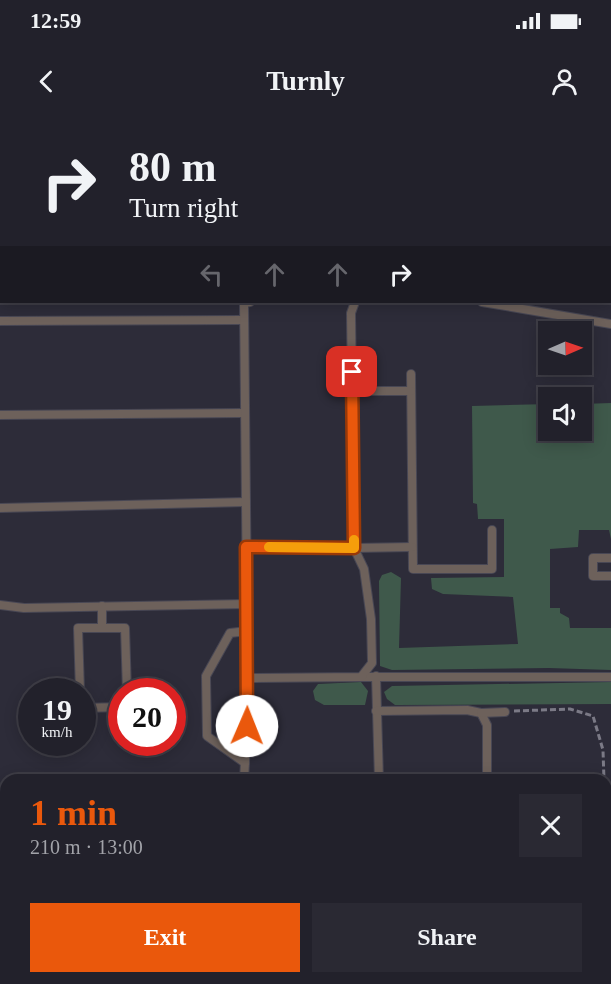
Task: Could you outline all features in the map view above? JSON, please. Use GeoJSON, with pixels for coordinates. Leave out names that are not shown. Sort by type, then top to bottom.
{"type":"FeatureCollection","features":[{"type":"Feature","properties":{"kind":"lane"},"geometry":{"type":"LineString","coordinates":[[244,303],[248,678],[244,774]]}},
{"type":"Feature","properties":{"kind":"lane"},"geometry":{"type":"LineString","coordinates":[[355,303],[351,313],[354,548],[364,569],[371,619],[372,663],[361,676]]}},
{"type":"Feature","properties":{"kind":"lane"},"geometry":{"type":"LineString","coordinates":[[488,303],[611,324]]}},
{"type":"Feature","properties":{"kind":"lane"},"geometry":{"type":"LineString","coordinates":[[0,321],[244,320]]}},
{"type":"Feature","properties":{"kind":"lane"},"geometry":{"type":"LineString","coordinates":[[411,374],[412,569],[492,569],[492,530]]}},
{"type":"Feature","properties":{"kind":"lane"},"geometry":{"type":"LineString","coordinates":[[352,391],[411,391]]}},
{"type":"Feature","properties":{"kind":"lane"},"geometry":{"type":"LineString","coordinates":[[0,415],[245,413]]}},
{"type":"Feature","properties":{"kind":"lane"},"geometry":{"type":"LineString","coordinates":[[0,508],[246,502]]}},
{"type":"Feature","properties":{"kind":"lane"},"geometry":{"type":"LineString","coordinates":[[246,547],[412,547]]}},
{"type":"Feature","properties":{"kind":"lane"},"geometry":{"type":"LineString","coordinates":[[611,558],[593,558],[593,576],[611,576]]}},
{"type":"Feature","properties":{"kind":"lane"},"geometry":{"type":"LineString","coordinates":[[0,605],[24,608],[247,604]]}},
{"type":"Feature","properties":{"kind":"lane"},"geometry":{"type":"LineString","coordinates":[[102,606],[102,628]]}},
{"type":"Feature","properties":{"kind":"lane"},"geometry":{"type":"LineString","coordinates":[[80,678],[78,628],[125,628],[127,678]]}},
{"type":"Feature","properties":{"kind":"lane"},"geometry":{"type":"LineString","coordinates":[[245,763],[207,736],[206,676],[230,633],[247,631]]}},
{"type":"Feature","properties":{"kind":"lane"},"geometry":{"type":"LineString","coordinates":[[376,676],[379,774]]}},
{"type":"Feature","properties":{"kind":"lane"},"geometry":{"type":"LineString","coordinates":[[248,678],[611,677]]}},
{"type":"Feature","properties":{"kind":"lane"},"geometry":{"type":"LineString","coordinates":[[376,711],[505,712]]}},
{"type":"Feature","properties":{"kind":"lane"},"geometry":{"type":"LineString","coordinates":[[481,713],[487,725],[487,774]]}},
{"type":"Feature","properties":{"kind":"path"},"geometry":{"type":"LineString","coordinates":[[505,712],[570,709],[593,716],[603,750],[604,774]]}},
{"type":"Feature","properties":{"kind":"green space"},"geometry":{"type":"Polygon","coordinates":[[[611,403],[611,539],[609,530],[579,530],[578,547],[550,549],[550,608],[560,608],[560,613],[569,618],[570,628],[611,628],[611,670],[549,668],[392,670],[380,666],[379,581],[382,575],[391,572],[401,578],[399,648],[518,644],[513,597],[443,594],[432,589],[431,578],[504,577],[504,519],[478,519],[477,504],[473,503],[472,406],[538,404],[538,441],[592,441],[592,404],[611,403]]]}},
{"type":"Feature","properties":{"kind":"green space"},"geometry":{"type":"Polygon","coordinates":[[[361,682],[368,691],[365,705],[324,705],[315,700],[313,691],[318,684],[361,682]]]}},
{"type":"Feature","properties":{"kind":"green space"},"geometry":{"type":"Polygon","coordinates":[[[611,682],[611,704],[395,705],[387,699],[384,692],[392,686],[611,682]]]}},
{"type":"Feature","properties":{"kind":"slow traffic"},"geometry":{"type":"LineString","coordinates":[[269,547],[354,548],[354,540]]}},
{"type":"Feature","properties":{"kind":"route"},"geometry":{"type":"LineString","coordinates":[[247,726],[246,547],[354,548],[352,372]]}}]}
